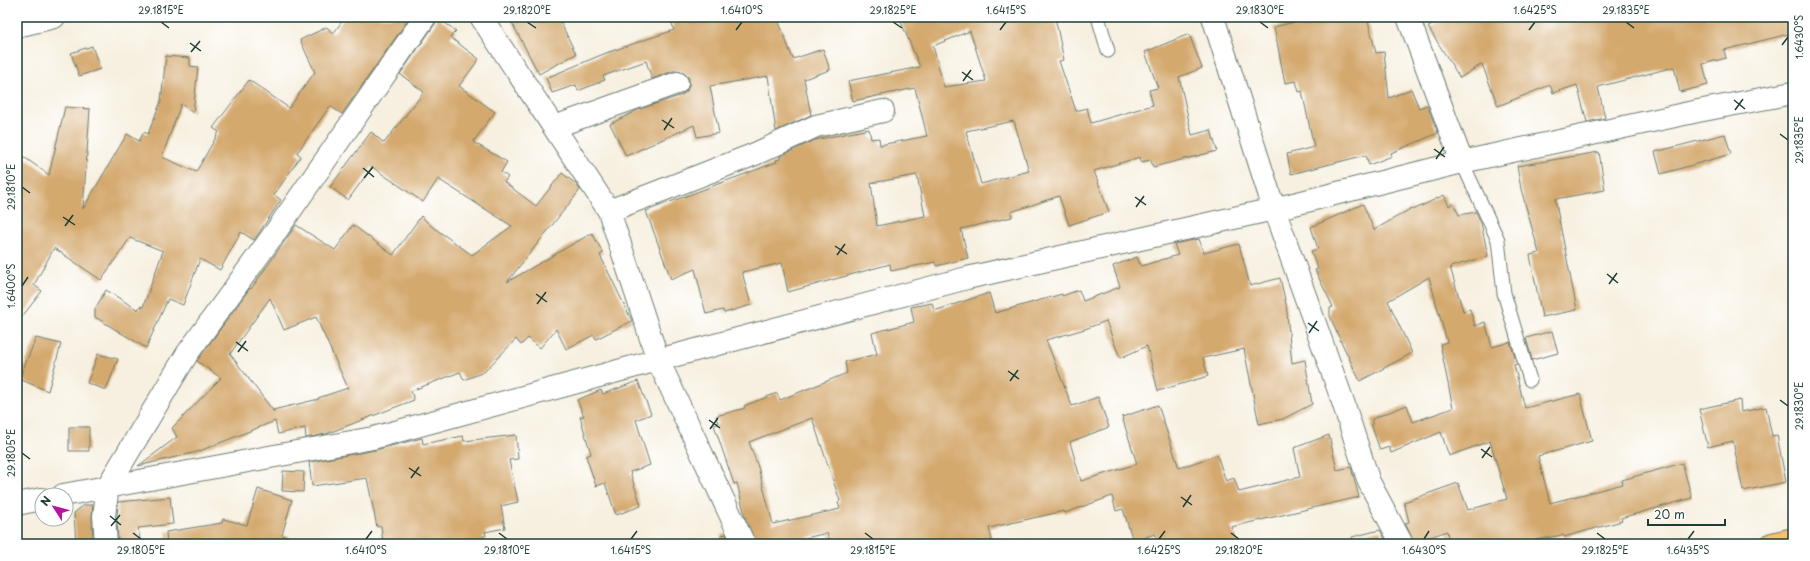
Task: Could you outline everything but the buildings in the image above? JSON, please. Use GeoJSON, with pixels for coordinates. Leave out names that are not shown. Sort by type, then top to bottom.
{"type":"FeatureCollection","features":[{"type":"Feature","properties":{"kind":"highway"},"geometry":{"type":"LineString","coordinates":[[1772,544],[1793,539]]}},
{"type":"Feature","properties":{"kind":"street"},"geometry":{"type":"LineString","coordinates":[[17,26],[54,17]]}},
{"type":"Feature","properties":{"kind":"street"},"geometry":{"type":"LineString","coordinates":[[106,544],[104,516],[108,486],[187,354],[279,227],[425,17]]}},
{"type":"Feature","properties":{"kind":"street"},"geometry":{"type":"LineString","coordinates":[[481,17],[609,211],[658,360],[744,544]]}},
{"type":"Feature","properties":{"kind":"street"},"geometry":{"type":"LineString","coordinates":[[1213,17],[1274,209],[1343,402],[1369,482],[1402,544]]}},
{"type":"Feature","properties":{"kind":"street"},"geometry":{"type":"LineString","coordinates":[[1408,17],[1462,162]]}},
{"type":"Feature","properties":{"kind":"street"},"geometry":{"type":"LineString","coordinates":[[554,127],[677,83]]}},
{"type":"Feature","properties":{"kind":"street"},"geometry":{"type":"LineString","coordinates":[[74,493],[374,438],[658,360],[966,278],[1274,209],[1462,162],[1698,111],[1793,93]]}},
{"type":"Feature","properties":{"kind":"street"},"geometry":{"type":"LineString","coordinates":[[609,211],[755,154],[816,126],[882,111]]}},
{"type":"Feature","properties":{"kind":"street"},"geometry":{"type":"LineString","coordinates":[[17,504],[34,501]]}},
{"type":"Feature","properties":{"kind":"lane"},"geometry":{"type":"LineString","coordinates":[[1098,17],[1108,51]]}},
{"type":"Feature","properties":{"kind":"lane"},"geometry":{"type":"LineString","coordinates":[[1462,162],[1498,240],[1504,294],[1530,380]]}}]}
